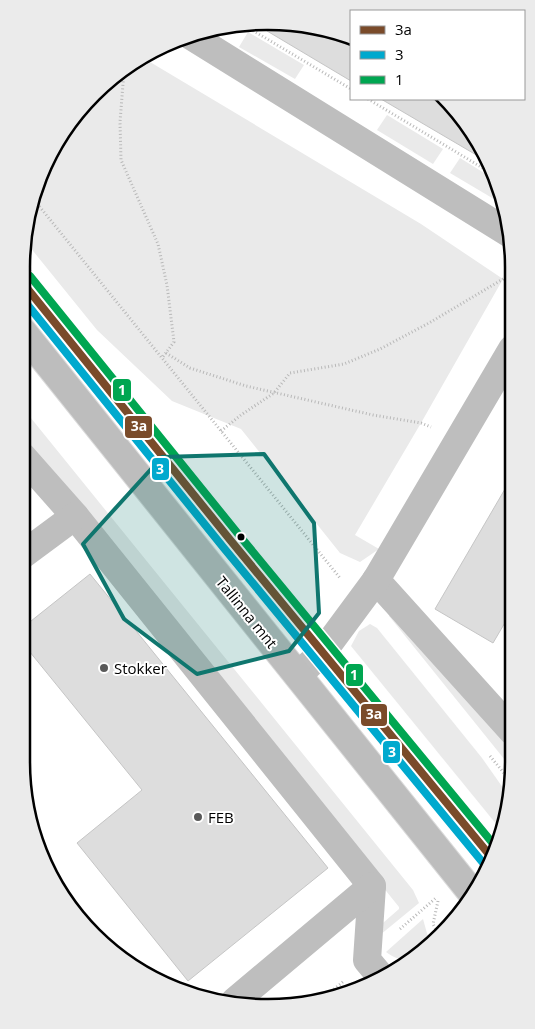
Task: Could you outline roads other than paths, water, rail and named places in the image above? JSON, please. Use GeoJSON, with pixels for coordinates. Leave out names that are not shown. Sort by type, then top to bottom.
{"type":"FeatureCollection","features":[{"type":"Feature","properties":{"kind":"highway"},"geometry":{"type":"LineString","coordinates":[[30,292],[322,653],[487,852]]}},
{"type":"Feature","properties":{"kind":"highway","name":"Tallinna mnt"},"geometry":{"type":"LineString","coordinates":[[30,341],[468,888]]}},
{"type":"Feature","properties":{"kind":"lane"},"geometry":{"type":"LineString","coordinates":[[198,41],[501,228]]}},
{"type":"Feature","properties":{"kind":"lane"},"geometry":{"type":"LineString","coordinates":[[298,675],[322,653],[376,580],[505,361]]}},
{"type":"Feature","properties":{"kind":"lane"},"geometry":{"type":"LineString","coordinates":[[30,465],[75,516],[372,886],[375,969]]}},
{"type":"Feature","properties":{"kind":"lane"},"geometry":{"type":"LineString","coordinates":[[30,550],[75,516]]}},
{"type":"Feature","properties":{"kind":"lane"},"geometry":{"type":"LineString","coordinates":[[376,580],[505,723]]}},
{"type":"Feature","properties":{"kind":"lane"},"geometry":{"type":"LineString","coordinates":[[241,997],[372,886]]}},
{"type":"Feature","properties":{"kind":"place","name":"Stokker"},"geometry":{"type":"Point","coordinates":[104,668]}},
{"type":"Feature","properties":{"kind":"place","name":"FEB"},"geometry":{"type":"Point","coordinates":[198,817]}}]}
